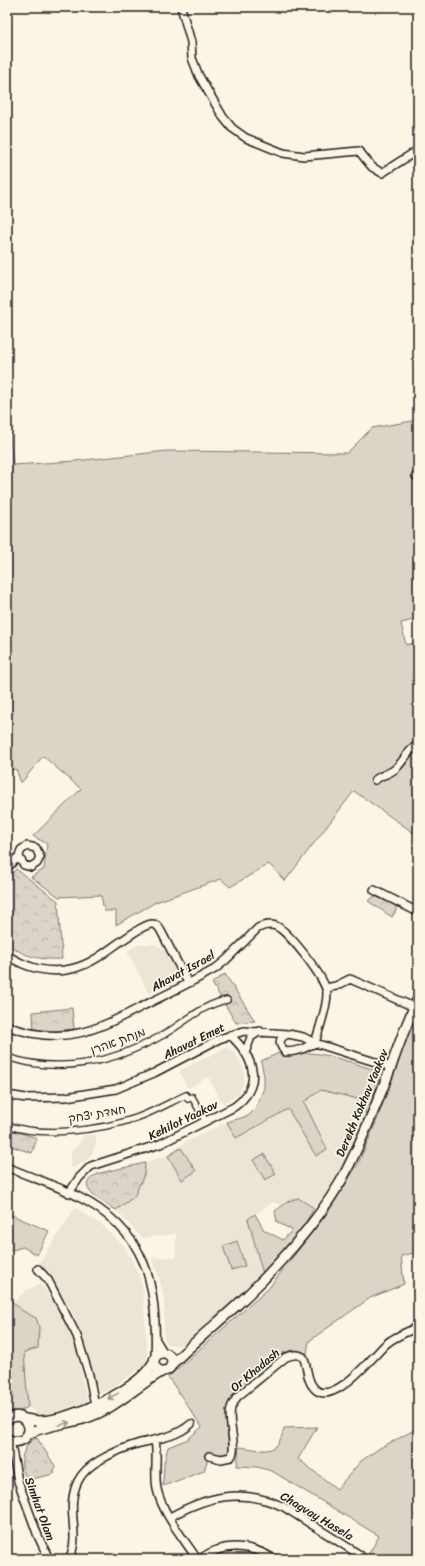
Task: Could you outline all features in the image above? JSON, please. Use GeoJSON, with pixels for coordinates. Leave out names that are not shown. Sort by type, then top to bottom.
{"type":"FeatureCollection","features":[{"type":"Feature","properties":{"kind":"street"},"geometry":{"type":"LineString","coordinates":[[181,7],[191,42],[192,58],[199,76],[223,117],[232,128],[246,138],[283,153],[304,156],[359,151],[372,167],[382,173],[418,150]]}},
{"type":"Feature","properties":{"kind":"street"},"geometry":{"type":"LineString","coordinates":[[375,780],[380,776],[395,770],[413,747],[418,745]]}},
{"type":"Feature","properties":{"kind":"street"},"geometry":{"type":"LineString","coordinates":[[8,867],[20,859]]}},
{"type":"Feature","properties":{"kind":"street"},"geometry":{"type":"LineString","coordinates":[[374,890],[418,912]]}},
{"type":"Feature","properties":{"kind":"street"},"geometry":{"type":"LineString","coordinates":[[7,955],[32,968],[51,970],[71,969],[95,959],[142,928],[152,924],[156,925],[161,931],[188,983]]}},
{"type":"Feature","properties":{"kind":"street","name":"Ahavat Israel"},"geometry":{"type":"LineString","coordinates":[[7,1026],[40,1035],[64,1035],[85,1032],[117,1020],[221,964],[258,928],[271,925],[280,928],[298,948],[320,976],[326,988]]}},
{"type":"Feature","properties":{"kind":"street"},"geometry":{"type":"LineString","coordinates":[[288,1034],[280,1040],[281,1046],[285,1052],[293,1052],[302,1049],[315,1042],[326,1003],[326,988],[336,986],[350,979],[416,1003]]}},
{"type":"Feature","properties":{"kind":"street","name":"מנחת אהרן"},"geometry":{"type":"LineString","coordinates":[[7,1057],[28,1062],[65,1066],[105,1059],[137,1048],[163,1035],[209,1006],[227,1000]]}},
{"type":"Feature","properties":{"kind":"street","name":"Derekh Kokhav Yaakov"},"geometry":{"type":"LineString","coordinates":[[171,1365],[267,1276],[326,1203],[349,1167],[361,1141],[416,1003]]}},
{"type":"Feature","properties":{"kind":"street","name":"Ahavat Emet"},"geometry":{"type":"LineString","coordinates":[[7,1095],[26,1098],[66,1098],[116,1090],[154,1073],[230,1035],[244,1031],[260,1031],[303,1037],[391,1067]]}},
{"type":"Feature","properties":{"kind":"street"},"geometry":{"type":"LineString","coordinates":[[246,1053],[251,1037],[260,1031]]}},
{"type":"Feature","properties":{"kind":"street","name":"Kehilot Yaakov"},"geometry":{"type":"LineString","coordinates":[[69,1193],[79,1178],[91,1166],[160,1144],[206,1122],[241,1102],[250,1090],[252,1083],[252,1072],[246,1053],[239,1043],[230,1035]]}},
{"type":"Feature","properties":{"kind":"street","name":"חמדת יצחק"},"geometry":{"type":"LineString","coordinates":[[7,1125],[35,1132],[67,1131],[99,1127],[135,1118],[186,1095],[188,1099],[192,1097],[206,1122]]}},
{"type":"Feature","properties":{"kind":"street"},"geometry":{"type":"LineString","coordinates":[[7,1167],[69,1193],[100,1210],[121,1228],[138,1250],[149,1275],[152,1291],[154,1360],[156,1369],[161,1372]]}},
{"type":"Feature","properties":{"kind":"street"},"geometry":{"type":"LineString","coordinates":[[38,1269],[48,1280],[60,1306],[71,1323],[81,1347],[96,1409]]}},
{"type":"Feature","properties":{"kind":"street","name":"Or Khadash"},"geometry":{"type":"LineString","coordinates":[[209,1456],[221,1459],[231,1457],[234,1448],[230,1416],[233,1404],[243,1392],[286,1357],[299,1354],[303,1357],[310,1383],[313,1388],[322,1393],[328,1392],[335,1390],[349,1381],[392,1339],[418,1327]]}},
{"type":"Feature","properties":{"kind":"street"},"geometry":{"type":"LineString","coordinates":[[7,1420],[15,1416],[39,1421],[118,1403],[147,1380],[167,1370],[171,1365],[171,1359],[154,1336]]}},
{"type":"Feature","properties":{"kind":"street"},"geometry":{"type":"LineString","coordinates":[[9,1439],[19,1441],[42,1429],[63,1424],[96,1409],[112,1396],[137,1381],[148,1371],[159,1354],[177,1354],[187,1350]]}},
{"type":"Feature","properties":{"kind":"street"},"geometry":{"type":"LineString","coordinates":[[25,1419],[29,1428],[25,1437]]}},
{"type":"Feature","properties":{"kind":"street"},"geometry":{"type":"LineString","coordinates":[[69,1559],[75,1539],[72,1499],[78,1481],[83,1474],[95,1463],[119,1450],[180,1432],[191,1424]]}},
{"type":"Feature","properties":{"kind":"street","name":"Simhat Olam"},"geometry":{"type":"LineString","coordinates":[[15,1465],[18,1448],[25,1437]]}},
{"type":"Feature","properties":{"kind":"street","name":"Simhat Olam"},"geometry":{"type":"LineString","coordinates":[[9,1439],[16,1472],[23,1495],[48,1559]]}},
{"type":"Feature","properties":{"kind":"street"},"geometry":{"type":"LineString","coordinates":[[155,1440],[157,1490],[170,1517],[199,1559],[220,1548],[238,1547],[258,1550],[274,1559]]}},
{"type":"Feature","properties":{"kind":"street","name":"Chagvay Hasela"},"geometry":{"type":"LineString","coordinates":[[170,1517],[191,1506],[218,1497],[232,1495],[253,1496],[271,1501],[284,1507],[360,1555]]}},
{"type":"Feature","properties":{"kind":"shaded area"},"geometry":{"type":"Polygon","coordinates":[[[140,944],[153,944],[165,951],[170,957],[179,977],[149,994],[127,951],[140,944]]]}},
{"type":"Feature","properties":{"kind":"shaded area"},"geometry":{"type":"Polygon","coordinates":[[[227,1047],[231,1049],[239,1059],[244,1070],[244,1081],[239,1094],[223,1104],[208,1077],[188,1088],[179,1071],[227,1047]]]}},
{"type":"Feature","properties":{"kind":"shaded area"},"geometry":{"type":"Polygon","coordinates":[[[321,1090],[359,1099],[367,1116],[339,1175],[314,1208],[298,1198],[289,1201],[282,1206],[273,1202],[248,1219],[263,1274],[186,1343],[178,1345],[167,1344],[164,1338],[164,1301],[161,1285],[152,1258],[176,1257],[176,1234],[142,1238],[116,1210],[134,1197],[144,1175],[145,1163],[165,1156],[184,1143],[227,1122],[236,1137],[288,1109],[327,1149],[304,1102],[321,1090]]]}},
{"type":"Feature","properties":{"kind":"shaded area"},"geometry":{"type":"Polygon","coordinates":[[[84,1135],[96,1135],[96,1143],[92,1154],[88,1159],[79,1165],[71,1168],[71,1151],[77,1147],[84,1135]]]}},
{"type":"Feature","properties":{"kind":"shaded area"},"geometry":{"type":"Polygon","coordinates":[[[75,1208],[102,1225],[125,1247],[139,1275],[143,1290],[147,1353],[146,1364],[105,1392],[100,1392],[94,1378],[89,1355],[75,1317],[51,1277],[39,1264],[75,1208]]]}},
{"type":"Feature","properties":{"kind":"shaded area"},"geometry":{"type":"Polygon","coordinates":[[[40,1284],[55,1303],[72,1335],[88,1402],[40,1416],[31,1408],[10,1403],[7,1325],[13,1302],[27,1290],[40,1284]]]}},
{"type":"Feature","properties":{"kind":"green space"},"geometry":{"type":"Polygon","coordinates":[[[7,414],[13,465],[75,461],[167,451],[347,453],[372,428],[418,420],[418,619],[401,623],[406,645],[418,642],[418,836],[354,791],[285,881],[269,864],[230,887],[221,879],[156,902],[116,925],[116,911],[104,911],[101,895],[59,897],[31,877],[44,869],[47,844],[33,836],[81,789],[43,756],[21,783],[16,769],[7,771],[7,414]]]}},
{"type":"Feature","properties":{"kind":"green space"},"geometry":{"type":"Polygon","coordinates":[[[16,869],[58,901],[62,959],[33,957],[19,952],[7,943],[7,880],[16,869]]]}},
{"type":"Feature","properties":{"kind":"green space"},"geometry":{"type":"Polygon","coordinates":[[[375,896],[396,906],[396,911],[392,917],[368,901],[375,896]]]}},
{"type":"Feature","properties":{"kind":"green space"},"geometry":{"type":"Polygon","coordinates":[[[225,974],[255,1021],[236,1023],[212,983],[225,974]]]}},
{"type":"Feature","properties":{"kind":"green space"},"geometry":{"type":"Polygon","coordinates":[[[72,1008],[74,1029],[34,1033],[33,1012],[72,1008]]]}},
{"type":"Feature","properties":{"kind":"green space"},"geometry":{"type":"Polygon","coordinates":[[[418,1009],[418,1252],[401,1256],[404,1284],[370,1298],[309,1341],[307,1354],[290,1350],[235,1394],[226,1410],[229,1451],[224,1455],[210,1452],[204,1471],[163,1486],[164,1463],[168,1447],[188,1439],[202,1427],[168,1377],[268,1289],[328,1212],[358,1164],[377,1120],[409,1029],[418,1009]]]}},
{"type":"Feature","properties":{"kind":"green space"},"geometry":{"type":"Polygon","coordinates":[[[279,1053],[289,1057],[304,1053],[324,1055],[378,1071],[379,1078],[367,1116],[358,1099],[321,1090],[304,1102],[327,1149],[316,1156],[288,1109],[236,1138],[227,1122],[248,1116],[255,1109],[264,1088],[264,1076],[261,1061],[279,1053]]]}},
{"type":"Feature","properties":{"kind":"green space"},"geometry":{"type":"Polygon","coordinates":[[[11,1130],[37,1138],[32,1153],[7,1145],[11,1130]]]}},
{"type":"Feature","properties":{"kind":"green space"},"geometry":{"type":"Polygon","coordinates":[[[181,1148],[196,1171],[182,1180],[168,1156],[181,1148]]]}},
{"type":"Feature","properties":{"kind":"green space"},"geometry":{"type":"Polygon","coordinates":[[[264,1154],[276,1174],[265,1180],[253,1160],[264,1154]]]}},
{"type":"Feature","properties":{"kind":"green space"},"geometry":{"type":"Polygon","coordinates":[[[145,1163],[144,1175],[134,1197],[116,1210],[97,1198],[88,1188],[88,1183],[91,1178],[100,1173],[145,1163]]]}},
{"type":"Feature","properties":{"kind":"green space"},"geometry":{"type":"Polygon","coordinates":[[[298,1198],[314,1208],[303,1227],[263,1274],[248,1219],[255,1214],[264,1230],[283,1240],[292,1230],[277,1222],[275,1211],[289,1201],[298,1198]]]}},
{"type":"Feature","properties":{"kind":"green space"},"geometry":{"type":"Polygon","coordinates":[[[7,1213],[49,1231],[37,1255],[23,1247],[7,1253],[7,1213]]]}},
{"type":"Feature","properties":{"kind":"green space"},"geometry":{"type":"Polygon","coordinates":[[[237,1241],[245,1266],[231,1270],[223,1246],[237,1241]]]}},
{"type":"Feature","properties":{"kind":"green space"},"geometry":{"type":"Polygon","coordinates":[[[7,1297],[21,1310],[36,1318],[39,1327],[38,1348],[24,1352],[28,1407],[18,1412],[7,1413],[7,1297]]]}},
{"type":"Feature","properties":{"kind":"green space"},"geometry":{"type":"Polygon","coordinates":[[[317,1427],[298,1459],[337,1489],[361,1461],[380,1448],[418,1428],[418,1559],[366,1559],[379,1536],[272,1471],[257,1467],[237,1466],[239,1447],[268,1450],[277,1444],[281,1438],[284,1428],[317,1427]]]}},
{"type":"Feature","properties":{"kind":"green space"},"geometry":{"type":"Polygon","coordinates":[[[37,1438],[55,1466],[54,1474],[27,1480],[22,1468],[23,1454],[30,1442],[37,1438]]]}}]}
